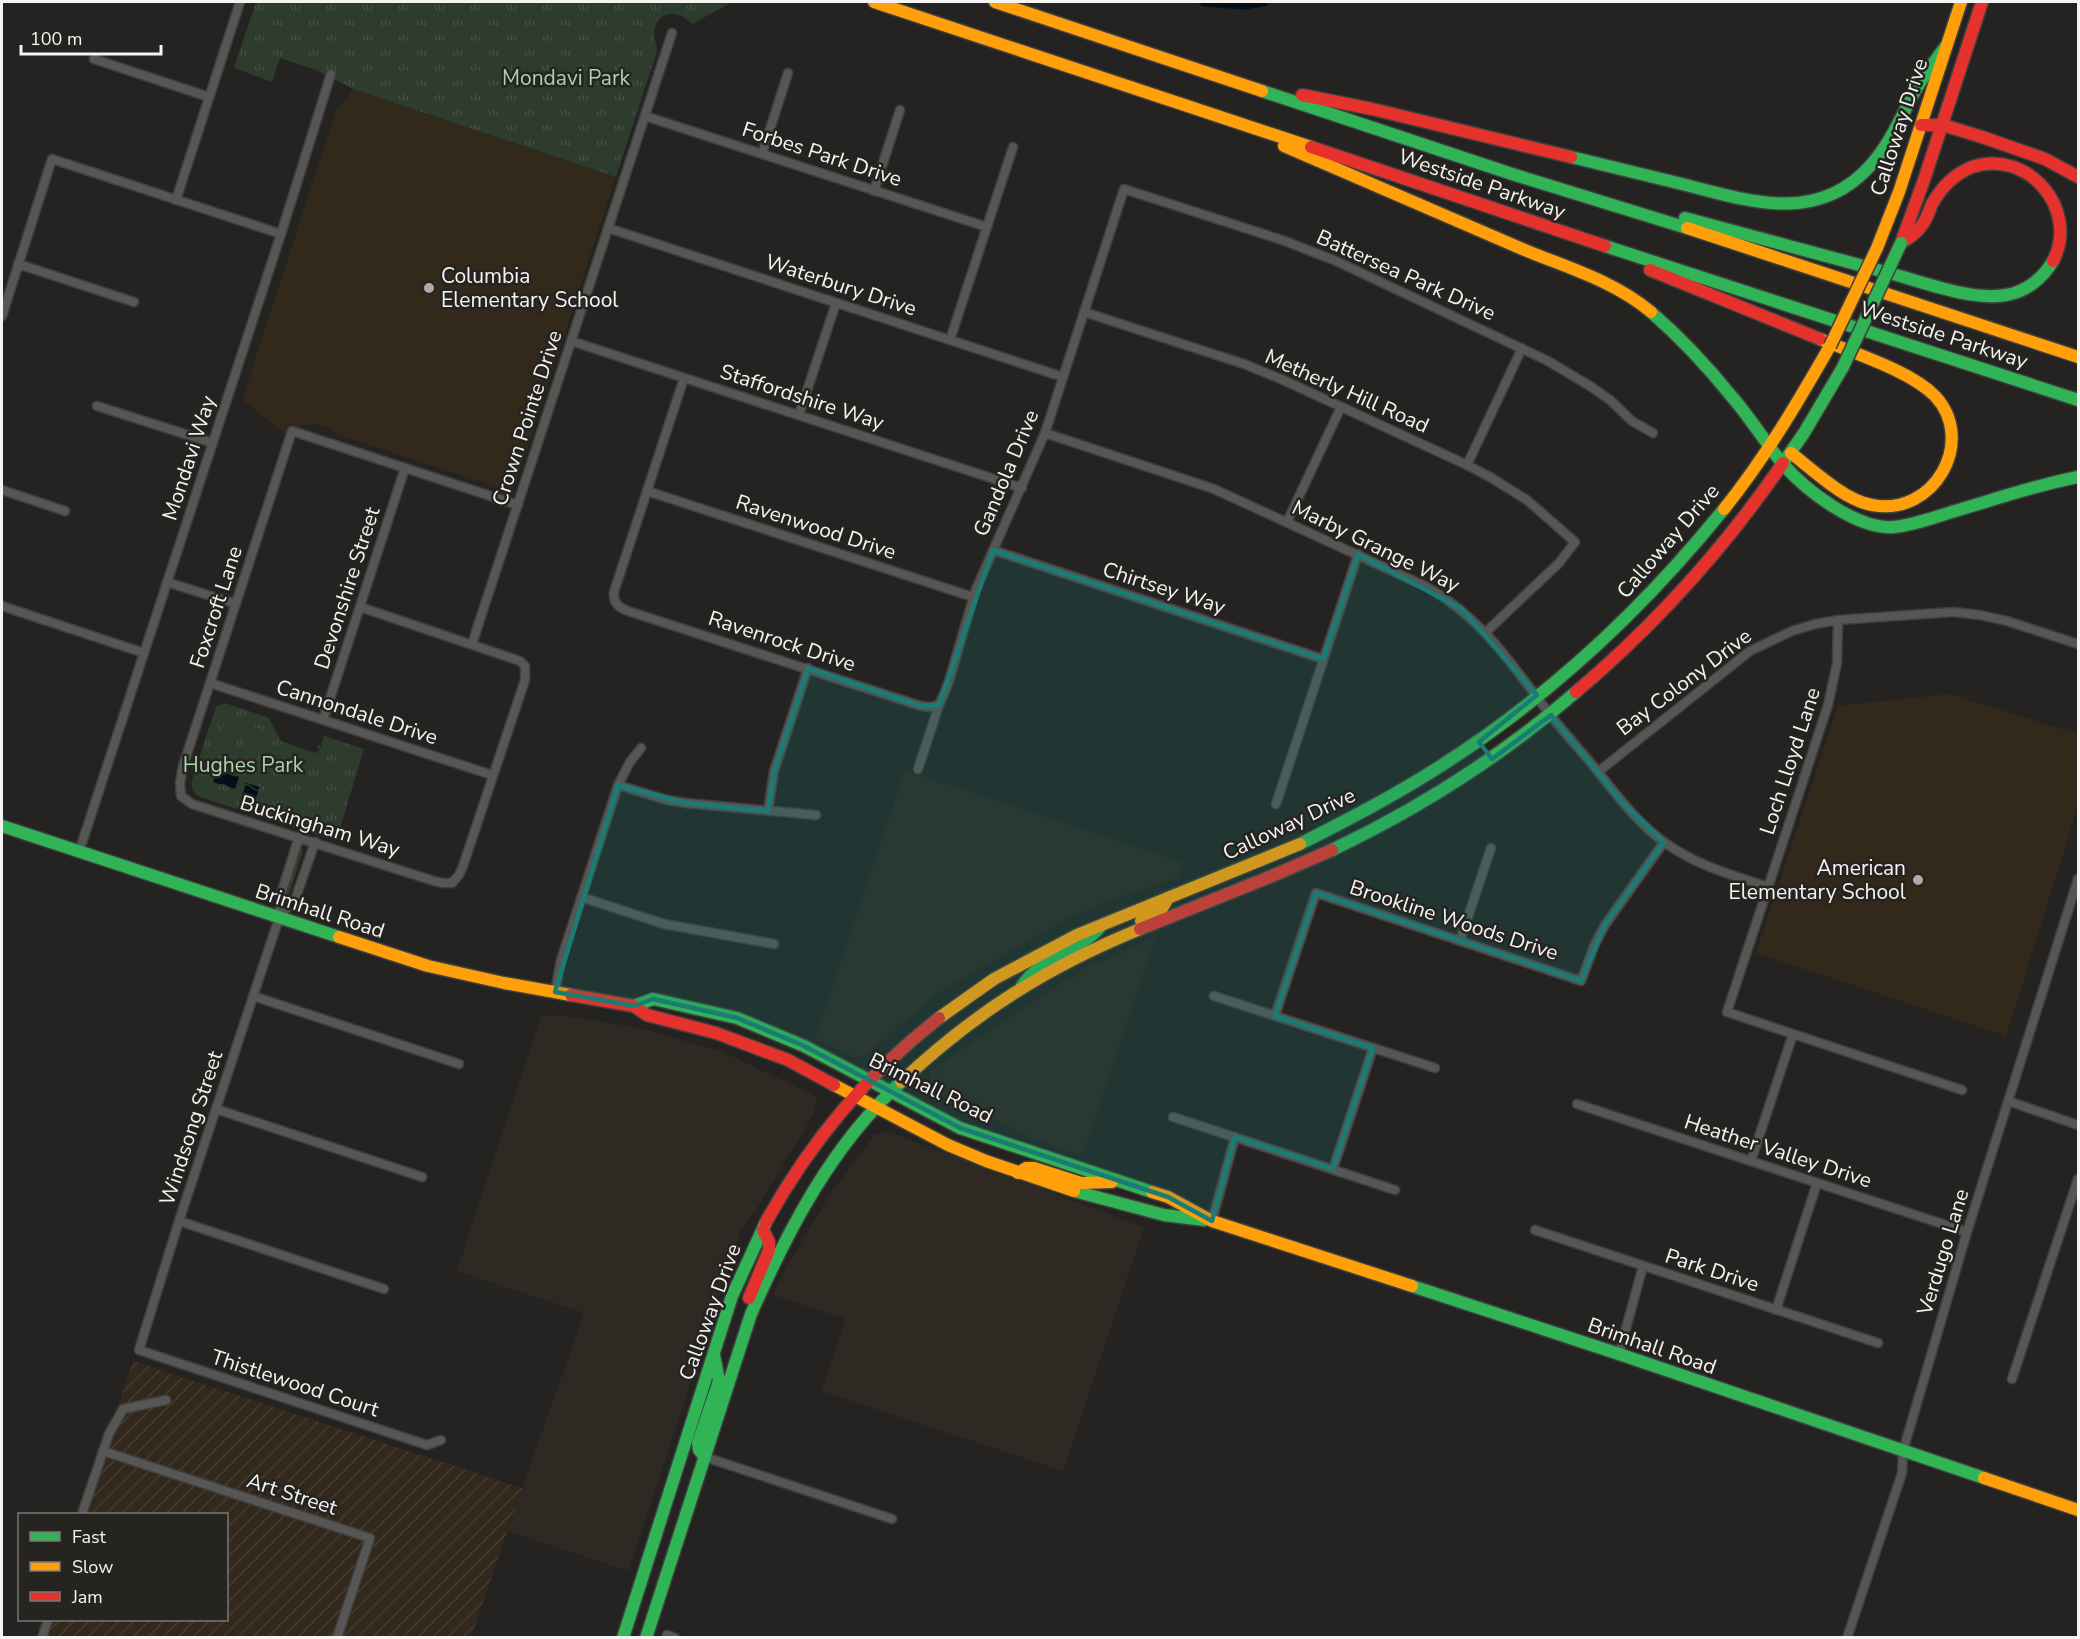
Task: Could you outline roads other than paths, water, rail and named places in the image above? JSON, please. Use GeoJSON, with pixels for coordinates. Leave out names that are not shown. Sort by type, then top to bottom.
{"type":"FeatureCollection","features":[{"type":"Feature","properties":{"kind":"main road","name":"Westside Parkway"},"geometry":{"type":"LineString","coordinates":[[874,2],[1230,118],[1521,219],[2079,400]]}},
{"type":"Feature","properties":{"kind":"main road","name":"Westside Parkway"},"geometry":{"type":"LineString","coordinates":[[995,2],[1515,175],[1757,250],[2079,357]]}},
{"type":"Feature","properties":{"kind":"main road","name":"Calloway Drive"},"geometry":{"type":"LineString","coordinates":[[623,1638],[736,1286],[763,1230],[800,1167],[854,1095],[921,1032],[984,985],[1051,947],[1292,848],[1364,812],[1449,761],[1498,726],[1597,645],[1663,582],[1770,446],[1822,360],[1877,248],[1899,192],[1961,2]]}},
{"type":"Feature","properties":{"kind":"main road","name":"Calloway Drive"},"geometry":{"type":"LineString","coordinates":[[646,1638],[760,1293],[788,1233],[822,1176],[875,1107],[952,1036],[1022,987],[1106,944],[1270,878],[1361,836],[1423,802],[1473,771],[1551,716],[1630,647],[1736,528],[1784,464],[1826,397],[1865,322],[1901,243],[1983,2]]}},
{"type":"Feature","properties":{"kind":"main road"},"geometry":{"type":"LineString","coordinates":[[1231,80],[1372,109],[1758,203],[1788,205],[1825,198],[1851,184],[1864,173],[1883,150],[1920,82],[1946,46]]}},
{"type":"Feature","properties":{"kind":"main road"},"geometry":{"type":"LineString","coordinates":[[1230,118],[1290,149],[1544,258],[1587,273],[1622,291],[1677,335],[1755,424],[1797,478],[1849,517],[1881,527],[1912,524],[2050,483],[2079,477]]}},
{"type":"Feature","properties":{"kind":"main road"},"geometry":{"type":"LineString","coordinates":[[1921,125],[1943,125],[2044,159],[2079,177]]}},
{"type":"Feature","properties":{"kind":"main road"},"geometry":{"type":"LineString","coordinates":[[1515,175],[1923,282],[1988,296],[2010,294],[2021,290],[2047,270],[2057,252],[2059,218],[2055,205],[2043,186],[2027,172],[2006,165],[1982,164],[1951,178],[1936,197],[1920,229],[1901,243]]}},
{"type":"Feature","properties":{"kind":"main road"},"geometry":{"type":"LineString","coordinates":[[1521,219],[1788,326],[1914,380],[1926,386],[1942,404],[1951,429],[1950,455],[1937,481],[1918,498],[1894,506],[1883,507],[1859,501],[1791,453]]}},
{"type":"Feature","properties":{"kind":"main road","name":"Brimhall Road"},"geometry":{"type":"LineString","coordinates":[[2,826],[428,966],[460,975],[634,1006],[647,1015],[716,1033],[773,1054],[808,1070],[948,1145],[1018,1173],[1164,1215],[1212,1221]]}},
{"type":"Feature","properties":{"kind":"main road"},"geometry":{"type":"LineString","coordinates":[[1106,944],[1118,930],[1160,912],[1168,898]]}},
{"type":"Feature","properties":{"kind":"main road"},"geometry":{"type":"LineString","coordinates":[[1022,987],[1030,972],[1090,940],[1102,925]]}},
{"type":"Feature","properties":{"kind":"main road","name":"Brimhall Road"},"geometry":{"type":"LineString","coordinates":[[634,1006],[653,999],[737,1018],[804,1046],[960,1128],[1168,1197],[1212,1221],[1619,1354],[2079,1510]]}},
{"type":"Feature","properties":{"kind":"main road"},"geometry":{"type":"LineString","coordinates":[[1018,1173],[1026,1168],[1034,1168],[1081,1183],[1122,1182]]}},
{"type":"Feature","properties":{"kind":"main road"},"geometry":{"type":"LineString","coordinates":[[747,1327],[742,1313],[769,1250],[769,1242],[763,1230]]}},
{"type":"Feature","properties":{"kind":"main road"},"geometry":{"type":"LineString","coordinates":[[705,1457],[699,1450],[698,1443],[719,1381],[713,1354]]}},
{"type":"Feature","properties":{"kind":"street"},"geometry":{"type":"LineString","coordinates":[[176,200],[240,2]]}},
{"type":"Feature","properties":{"kind":"street","name":"Crown Pointe Drive"},"geometry":{"type":"LineString","coordinates":[[472,644],[672,33]]}},
{"type":"Feature","properties":{"kind":"street"},"geometry":{"type":"LineString","coordinates":[[94,59],[209,97]]}},
{"type":"Feature","properties":{"kind":"street","name":"Mondavi Way"},"geometry":{"type":"LineString","coordinates":[[79,852],[331,74]]}},
{"type":"Feature","properties":{"kind":"street"},"geometry":{"type":"LineString","coordinates":[[762,154],[788,74]]}},
{"type":"Feature","properties":{"kind":"street"},"geometry":{"type":"LineString","coordinates":[[874,190],[900,110]]}},
{"type":"Feature","properties":{"kind":"street","name":"Forbes Park Drive"},"geometry":{"type":"LineString","coordinates":[[645,116],[987,227]]}},
{"type":"Feature","properties":{"kind":"street"},"geometry":{"type":"LineString","coordinates":[[950,340],[1013,147]]}},
{"type":"Feature","properties":{"kind":"street"},"geometry":{"type":"LineString","coordinates":[[2,316],[52,159],[281,234]]}},
{"type":"Feature","properties":{"kind":"street","name":"Gandola Drive"},"geometry":{"type":"LineString","coordinates":[[918,769],[948,684],[973,597],[1045,434],[1124,189]]}},
{"type":"Feature","properties":{"kind":"street","name":"Battersea Park Drive"},"geometry":{"type":"LineString","coordinates":[[1124,189],[1311,250],[1554,364],[1590,386],[1610,400],[1632,421],[1653,433]]}},
{"type":"Feature","properties":{"kind":"street","name":"Waterbury Drive"},"geometry":{"type":"LineString","coordinates":[[608,228],[1063,377]]}},
{"type":"Feature","properties":{"kind":"street"},"geometry":{"type":"LineString","coordinates":[[18,264],[134,302]]}},
{"type":"Feature","properties":{"kind":"street"},"geometry":{"type":"LineString","coordinates":[[799,415],[836,303]]}},
{"type":"Feature","properties":{"kind":"street","name":"Metherly Hill Road"},"geometry":{"type":"LineString","coordinates":[[1084,312],[1244,364],[1281,379],[1467,465],[1527,500],[1575,542],[1559,563],[1486,632]]}},
{"type":"Feature","properties":{"kind":"street","name":"Staffordshire Way"},"geometry":{"type":"LineString","coordinates":[[571,341],[1022,488]]}},
{"type":"Feature","properties":{"kind":"street"},"geometry":{"type":"LineString","coordinates":[[1467,465],[1522,348]]}},
{"type":"Feature","properties":{"kind":"street"},"geometry":{"type":"LineString","coordinates":[[647,491],[684,378]]}},
{"type":"Feature","properties":{"kind":"street"},"geometry":{"type":"LineString","coordinates":[[97,406],[213,443]]}},
{"type":"Feature","properties":{"kind":"street"},"geometry":{"type":"LineString","coordinates":[[1287,522],[1341,407]]}},
{"type":"Feature","properties":{"kind":"street","name":"Foxcroft Lane"},"geometry":{"type":"LineString","coordinates":[[181,796],[180,783],[183,766],[292,431],[405,468]]}},
{"type":"Feature","properties":{"kind":"street","name":"Marby Grange Way"},"geometry":{"type":"LineString","coordinates":[[1045,434],[1214,489],[1358,554],[1444,596],[1462,609],[1486,632],[1551,716],[1642,824],[1664,842],[1702,864],[1768,887]]}},
{"type":"Feature","properties":{"kind":"street"},"geometry":{"type":"LineString","coordinates":[[405,468],[518,505]]}},
{"type":"Feature","properties":{"kind":"street","name":"Devonshire Street"},"geometry":{"type":"LineString","coordinates":[[323,720],[405,468]]}},
{"type":"Feature","properties":{"kind":"street"},"geometry":{"type":"LineString","coordinates":[[2,490],[65,511]]}},
{"type":"Feature","properties":{"kind":"street","name":"Ravenwood Drive"},"geometry":{"type":"LineString","coordinates":[[647,491],[973,597]]}},
{"type":"Feature","properties":{"kind":"street","name":"Ravenrock Drive"},"geometry":{"type":"LineString","coordinates":[[647,491],[614,592],[616,604],[628,611],[921,706],[939,705]]}},
{"type":"Feature","properties":{"kind":"street","name":"Chirtsey Way"},"geometry":{"type":"LineString","coordinates":[[993,550],[1323,659]]}},
{"type":"Feature","properties":{"kind":"street"},"geometry":{"type":"LineString","coordinates":[[1276,804],[1358,554]]}},
{"type":"Feature","properties":{"kind":"street"},"geometry":{"type":"LineString","coordinates":[[167,582],[236,604]]}},
{"type":"Feature","properties":{"kind":"street"},"geometry":{"type":"LineString","coordinates":[[2,606],[144,653]]}},
{"type":"Feature","properties":{"kind":"street"},"geometry":{"type":"LineString","coordinates":[[360,607],[520,661],[525,666],[525,680],[492,775]]}},
{"type":"Feature","properties":{"kind":"street","name":"Bay Colony Drive"},"geometry":{"type":"LineString","coordinates":[[1598,772],[1750,651],[1792,631],[1838,620],[1953,612],[2007,621],[2079,644]]}},
{"type":"Feature","properties":{"kind":"street","name":"Loch Lloyd Lane"},"geometry":{"type":"LineString","coordinates":[[1793,1034],[1727,1012],[1834,684],[1838,652],[1838,620]]}},
{"type":"Feature","properties":{"kind":"street"},"geometry":{"type":"LineString","coordinates":[[768,811],[774,771],[808,668]]}},
{"type":"Feature","properties":{"kind":"street","name":"Cannondale Drive"},"geometry":{"type":"LineString","coordinates":[[210,683],[492,775]]}},
{"type":"Feature","properties":{"kind":"street"},"geometry":{"type":"LineString","coordinates":[[555,992],[561,960],[618,785],[630,762],[641,748]]}},
{"type":"Feature","properties":{"kind":"street","name":"Buckingham Way"},"geometry":{"type":"LineString","coordinates":[[181,796],[205,810],[299,837],[434,881],[453,883],[463,866],[492,775]]}},
{"type":"Feature","properties":{"kind":"street"},"geometry":{"type":"LineString","coordinates":[[618,785],[667,800],[686,803],[816,815]]}},
{"type":"Feature","properties":{"kind":"street","name":"Windsong Street"},"geometry":{"type":"LineString","coordinates":[[139,1350],[279,918],[281,894],[299,837]]}},
{"type":"Feature","properties":{"kind":"street","name":"Windsong Street"},"geometry":{"type":"LineString","coordinates":[[279,918],[295,900],[315,842]]}},
{"type":"Feature","properties":{"kind":"street","name":"Brookline Woods Drive"},"geometry":{"type":"LineString","coordinates":[[1275,1016],[1316,893],[1581,981],[1605,925],[1664,842]]}},
{"type":"Feature","properties":{"kind":"street"},"geometry":{"type":"LineString","coordinates":[[1460,941],[1491,848]]}},
{"type":"Feature","properties":{"kind":"street","name":"Verdugo Lane"},"geometry":{"type":"LineString","coordinates":[[1847,1638],[1902,1473],[1903,1451],[1967,1232],[2079,879]]}},
{"type":"Feature","properties":{"kind":"street"},"geometry":{"type":"LineString","coordinates":[[581,897],[664,924],[774,944]]}},
{"type":"Feature","properties":{"kind":"street"},"geometry":{"type":"LineString","coordinates":[[253,996],[459,1064]]}},
{"type":"Feature","properties":{"kind":"street"},"geometry":{"type":"LineString","coordinates":[[1214,996],[1435,1068]]}},
{"type":"Feature","properties":{"kind":"street"},"geometry":{"type":"LineString","coordinates":[[1751,1161],[1793,1034],[1962,1090]]}},
{"type":"Feature","properties":{"kind":"street"},"geometry":{"type":"LineString","coordinates":[[1333,1169],[1373,1048]]}},
{"type":"Feature","properties":{"kind":"street"},"geometry":{"type":"LineString","coordinates":[[2008,1101],[2079,1125]]}},
{"type":"Feature","properties":{"kind":"street","name":"Heather Valley Drive"},"geometry":{"type":"LineString","coordinates":[[1577,1104],[1967,1232]]}},
{"type":"Feature","properties":{"kind":"street"},"geometry":{"type":"LineString","coordinates":[[216,1109],[422,1176]]}},
{"type":"Feature","properties":{"kind":"street"},"geometry":{"type":"LineString","coordinates":[[1173,1117],[1395,1190]]}},
{"type":"Feature","properties":{"kind":"street"},"geometry":{"type":"LineString","coordinates":[[1212,1221],[1235,1137]]}},
{"type":"Feature","properties":{"kind":"street"},"geometry":{"type":"LineString","coordinates":[[2012,1379],[2074,1205],[2079,1179]]}},
{"type":"Feature","properties":{"kind":"street"},"geometry":{"type":"LineString","coordinates":[[1776,1310],[1817,1183]]}},
{"type":"Feature","properties":{"kind":"street"},"geometry":{"type":"LineString","coordinates":[[179,1221],[384,1289]]}},
{"type":"Feature","properties":{"kind":"street","name":"Park Drive"},"geometry":{"type":"LineString","coordinates":[[1535,1230],[1878,1343]]}},
{"type":"Feature","properties":{"kind":"street"},"geometry":{"type":"LineString","coordinates":[[1619,1354],[1643,1266]]}},
{"type":"Feature","properties":{"kind":"street","name":"Thistlewood Court"},"geometry":{"type":"LineString","coordinates":[[139,1350],[427,1445],[441,1440]]}},
{"type":"Feature","properties":{"kind":"street"},"geometry":{"type":"LineString","coordinates":[[83,1513],[109,1434],[123,1410],[166,1400]]}},
{"type":"Feature","properties":{"kind":"street","name":"Art Street"},"geometry":{"type":"LineString","coordinates":[[103,1452],[370,1538],[337,1638]]}},
{"type":"Feature","properties":{"kind":"street"},"geometry":{"type":"LineString","coordinates":[[705,1457],[892,1519]]}},
{"type":"Feature","properties":{"kind":"street"},"geometry":{"type":"LineString","coordinates":[[42,1638],[48,1621]]}},
{"type":"Feature","properties":{"kind":"water"},"geometry":{"type":"Polygon","coordinates":[[[217,770],[239,777],[235,789],[213,782],[217,770]]]}},
{"type":"Feature","properties":{"kind":"water"},"geometry":{"type":"Polygon","coordinates":[[[246,783],[260,787],[255,800],[242,796],[246,783]]]}},
{"type":"Feature","properties":{"kind":"waterway"},"geometry":{"type":"LineString","coordinates":[[1204,2],[1243,5],[1264,2]]}},
{"type":"Feature","properties":{"kind":"place","name":"Columbia Elementary School"},"geometry":{"type":"Point","coordinates":[429,288]}},
{"type":"Feature","properties":{"kind":"place","name":"American Elementary School"},"geometry":{"type":"Point","coordinates":[1918,880]}},
{"type":"Feature","properties":{"kind":"park label","name":"Mondavi Park"},"geometry":{"type":"Point","coordinates":[566,78]}},
{"type":"Feature","properties":{"kind":"park label","name":"Hughes Park"},"geometry":{"type":"Point","coordinates":[243,765]}}]}
